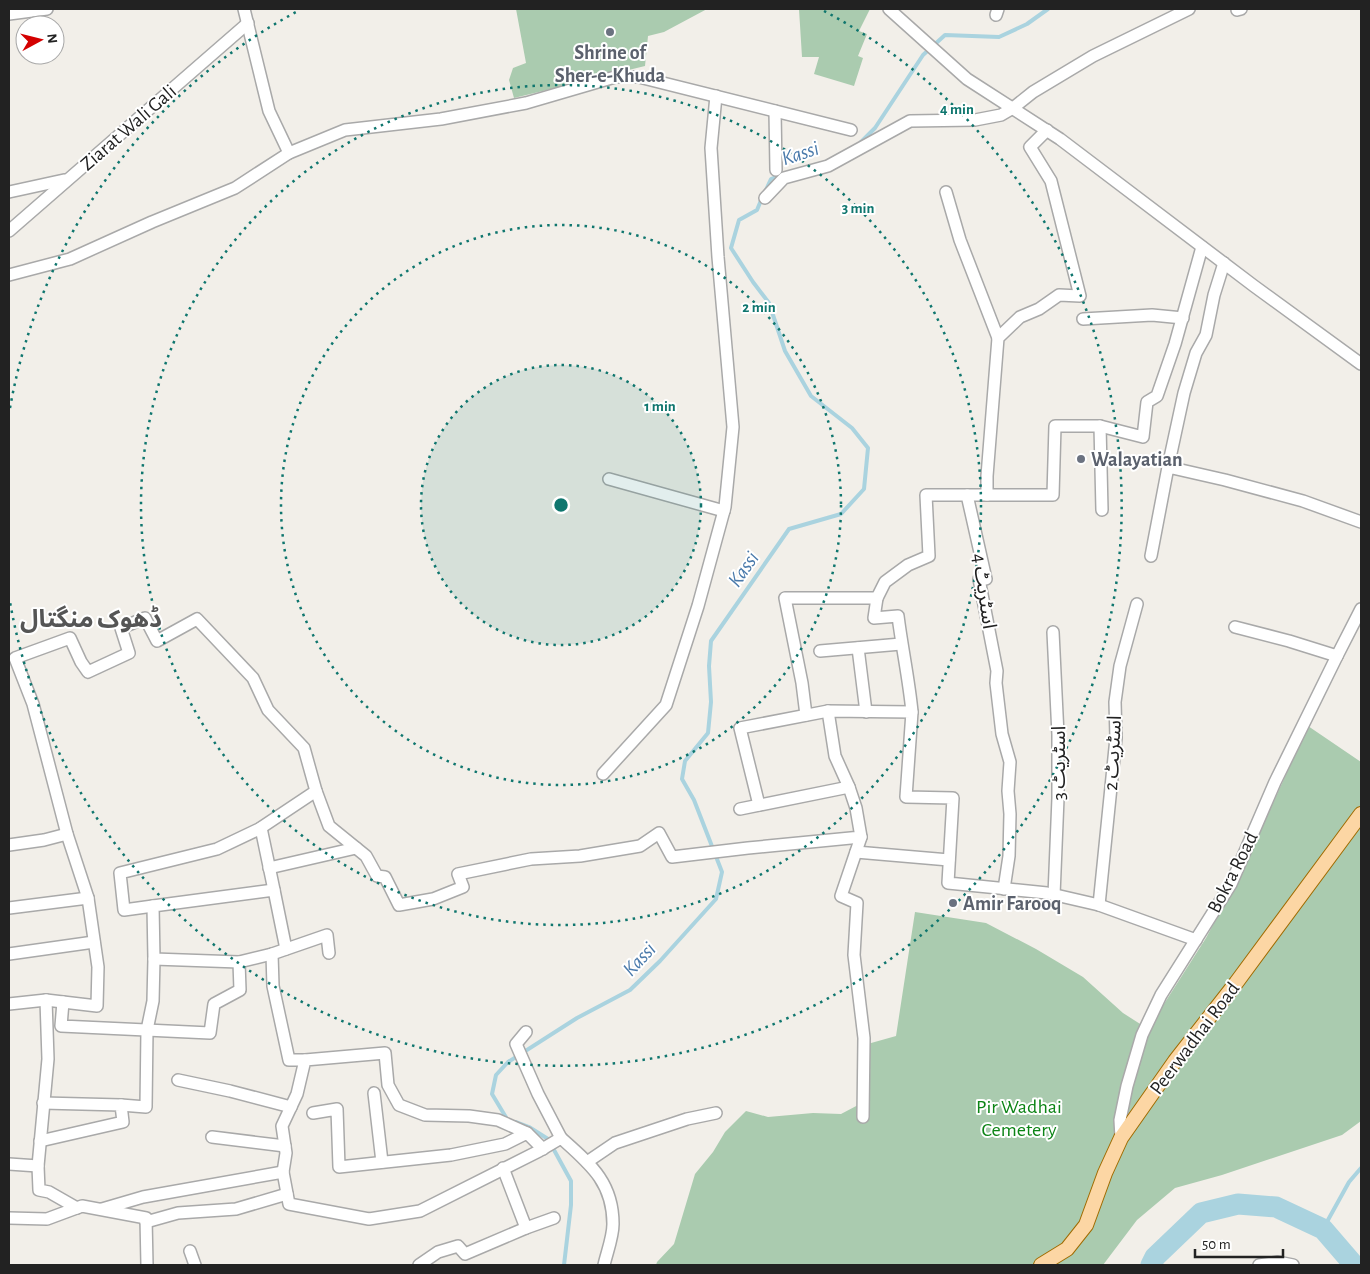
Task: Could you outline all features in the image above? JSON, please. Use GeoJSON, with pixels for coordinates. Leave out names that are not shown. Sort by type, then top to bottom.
{"type":"FeatureCollection","features":[{"type":"Feature","properties":{"kind":"main road","name":"Peerwadhai Road"},"geometry":{"type":"LineString","coordinates":[[1041,1265],[1067,1248],[1086,1224],[1121,1138],[1175,1061],[1236,983],[1361,814]]}},
{"type":"Feature","properties":{"kind":"street"},"geometry":{"type":"LineString","coordinates":[[9,14],[47,9]]}},
{"type":"Feature","properties":{"kind":"street"},"geometry":{"type":"LineString","coordinates":[[244,9],[270,112],[289,153]]}},
{"type":"Feature","properties":{"kind":"street"},"geometry":{"type":"LineString","coordinates":[[889,9],[967,79],[1046,130],[1361,364]]}},
{"type":"Feature","properties":{"kind":"street"},"geometry":{"type":"LineString","coordinates":[[765,198],[784,178],[828,166],[910,121],[977,120],[1001,115],[1034,92],[1093,56],[1189,9]]}},
{"type":"Feature","properties":{"kind":"street","name":"Ziarat Wali Gali"},"geometry":{"type":"LineString","coordinates":[[9,231],[248,24]]}},
{"type":"Feature","properties":{"kind":"street"},"geometry":{"type":"LineString","coordinates":[[9,275],[70,259],[152,222],[235,188],[289,153],[345,130],[441,119],[526,103],[616,77],[639,76],[851,130]]}},
{"type":"Feature","properties":{"kind":"street"},"geometry":{"type":"LineString","coordinates":[[602,774],[666,705],[698,606],[724,511],[733,427],[718,258],[711,148],[716,96]]}},
{"type":"Feature","properties":{"kind":"street"},"geometry":{"type":"LineString","coordinates":[[775,111],[776,170]]}},
{"type":"Feature","properties":{"kind":"street"},"geometry":{"type":"LineString","coordinates":[[998,338],[1020,317],[1039,309],[1059,295],[1080,296],[1051,181],[1030,147],[1046,130]]}},
{"type":"Feature","properties":{"kind":"street"},"geometry":{"type":"LineString","coordinates":[[9,192],[66,180]]}},
{"type":"Feature","properties":{"kind":"street"},"geometry":{"type":"LineString","coordinates":[[946,192],[960,240],[998,338],[987,495]]}},
{"type":"Feature","properties":{"kind":"street"},"geometry":{"type":"LineString","coordinates":[[1196,940],[1099,905],[1054,895],[948,883],[953,798],[906,797],[912,712],[909,678],[901,644],[898,616],[874,618],[877,598],[885,582],[908,565],[930,556],[926,496],[1053,495],[1055,426],[1100,426],[1143,437],[1147,402],[1157,396],[1176,344],[1202,247]]}},
{"type":"Feature","properties":{"kind":"street"},"geometry":{"type":"LineString","coordinates":[[1151,556],[1184,393],[1196,353],[1206,335],[1214,295],[1224,263]]}},
{"type":"Feature","properties":{"kind":"street"},"geometry":{"type":"LineString","coordinates":[[1083,319],[1152,315],[1183,318]]}},
{"type":"Feature","properties":{"kind":"street"},"geometry":{"type":"LineString","coordinates":[[1100,426],[1102,510]]}},
{"type":"Feature","properties":{"kind":"street"},"geometry":{"type":"LineString","coordinates":[[1168,467],[1303,501],[1361,522]]}},
{"type":"Feature","properties":{"kind":"street"},"geometry":{"type":"LineString","coordinates":[[609,478],[724,511]]}},
{"type":"Feature","properties":{"kind":"street","name":"اسٹریٹ 4"},"geometry":{"type":"LineString","coordinates":[[967,495],[986,579],[979,579],[997,671],[996,683],[1002,734],[1010,762],[1008,791],[1010,814],[1009,856],[1004,889]]}},
{"type":"Feature","properties":{"kind":"street"},"geometry":{"type":"LineString","coordinates":[[806,715],[786,598],[877,598]]}},
{"type":"Feature","properties":{"kind":"street","name":"اسٹریٹ 2"},"geometry":{"type":"LineString","coordinates":[[1099,905],[1116,738],[1115,702],[1120,666],[1136,604]]}},
{"type":"Feature","properties":{"kind":"street","name":"Bokra Road"},"geometry":{"type":"LineString","coordinates":[[1121,1138],[1120,1120],[1127,1086],[1142,1035],[1162,995],[1231,884],[1275,782],[1361,609]]}},
{"type":"Feature","properties":{"kind":"street"},"geometry":{"type":"LineString","coordinates":[[9,1004],[46,1000],[97,1006],[98,967],[88,898],[66,834],[33,704],[15,658],[70,638],[81,662],[88,672],[129,653],[121,628],[146,618],[157,641],[197,619],[252,678],[268,710],[304,748],[316,791],[329,826],[366,856],[377,876],[385,878],[399,905],[433,899],[463,887],[458,874],[531,859],[580,856],[640,846],[659,834],[672,857],[861,837]]}},
{"type":"Feature","properties":{"kind":"street"},"geometry":{"type":"LineString","coordinates":[[1235,627],[1337,656]]}},
{"type":"Feature","properties":{"kind":"street","name":"اسٹریٹ 3"},"geometry":{"type":"LineString","coordinates":[[1053,632],[1058,735],[1058,798],[1054,895]]}},
{"type":"Feature","properties":{"kind":"street"},"geometry":{"type":"LineString","coordinates":[[820,651],[901,644]]}},
{"type":"Feature","properties":{"kind":"street"},"geometry":{"type":"LineString","coordinates":[[858,648],[866,712]]}},
{"type":"Feature","properties":{"kind":"street"},"geometry":{"type":"LineString","coordinates":[[759,805],[740,728],[828,711],[912,712]]}},
{"type":"Feature","properties":{"kind":"street"},"geometry":{"type":"LineString","coordinates":[[828,711],[835,756],[856,808],[861,837],[841,896],[857,903],[854,955],[864,1038],[863,1117]]}},
{"type":"Feature","properties":{"kind":"street"},"geometry":{"type":"LineString","coordinates":[[740,809],[849,787]]}},
{"type":"Feature","properties":{"kind":"street"},"geometry":{"type":"LineString","coordinates":[[274,890],[124,910],[120,873],[217,849],[261,828],[316,791]]}},
{"type":"Feature","properties":{"kind":"street"},"geometry":{"type":"LineString","coordinates":[[261,828],[286,949]]}},
{"type":"Feature","properties":{"kind":"street"},"geometry":{"type":"LineString","coordinates":[[9,845],[44,840],[66,834]]}},
{"type":"Feature","properties":{"kind":"street"},"geometry":{"type":"LineString","coordinates":[[269,868],[356,848]]}},
{"type":"Feature","properties":{"kind":"street"},"geometry":{"type":"LineString","coordinates":[[856,852],[949,860]]}},
{"type":"Feature","properties":{"kind":"street"},"geometry":{"type":"LineString","coordinates":[[9,908],[88,898]]}},
{"type":"Feature","properties":{"kind":"street"},"geometry":{"type":"LineString","coordinates":[[43,1103],[146,1107],[147,1030],[153,1001],[153,906]]}},
{"type":"Feature","properties":{"kind":"street"},"geometry":{"type":"LineString","coordinates":[[154,959],[239,962],[272,954],[327,935],[329,953]]}},
{"type":"Feature","properties":{"kind":"street"},"geometry":{"type":"LineString","coordinates":[[9,954],[94,942]]}},
{"type":"Feature","properties":{"kind":"street"},"geometry":{"type":"LineString","coordinates":[[272,954],[273,986],[289,1060],[385,1054],[388,1085],[398,1106],[425,1115],[470,1116],[498,1120],[527,1133],[543,1149]]}},
{"type":"Feature","properties":{"kind":"street"},"geometry":{"type":"LineString","coordinates":[[62,1002],[61,1026],[210,1033],[214,1004],[240,990],[239,962]]}},
{"type":"Feature","properties":{"kind":"street"},"geometry":{"type":"LineString","coordinates":[[46,1000],[48,1059],[38,1166],[39,1190],[49,1192],[76,1208]]}},
{"type":"Feature","properties":{"kind":"street"},"geometry":{"type":"LineString","coordinates":[[526,1032],[516,1044],[522,1062],[561,1138],[601,1177],[612,1205],[613,1225],[604,1265]]}},
{"type":"Feature","properties":{"kind":"street"},"geometry":{"type":"LineString","coordinates":[[305,1060],[297,1094],[282,1126],[286,1153],[283,1172],[289,1204],[369,1219],[420,1211],[561,1138]]}},
{"type":"Feature","properties":{"kind":"street"},"geometry":{"type":"LineString","coordinates":[[178,1080],[291,1107]]}},
{"type":"Feature","properties":{"kind":"street"},"geometry":{"type":"LineString","coordinates":[[374,1093],[382,1162]]}},
{"type":"Feature","properties":{"kind":"street"},"geometry":{"type":"LineString","coordinates":[[40,1141],[123,1122],[121,1105]]}},
{"type":"Feature","properties":{"kind":"street"},"geometry":{"type":"LineString","coordinates":[[313,1113],[337,1110],[339,1167],[451,1155],[505,1144],[527,1133]]}},
{"type":"Feature","properties":{"kind":"street"},"geometry":{"type":"LineString","coordinates":[[587,1162],[615,1143],[687,1119],[716,1113]]}},
{"type":"Feature","properties":{"kind":"street"},"geometry":{"type":"LineString","coordinates":[[212,1137],[285,1146]]}},
{"type":"Feature","properties":{"kind":"street"},"geometry":{"type":"LineString","coordinates":[[9,1164],[38,1166]]}},
{"type":"Feature","properties":{"kind":"street"},"geometry":{"type":"LineString","coordinates":[[503,1168],[526,1228]]}},
{"type":"Feature","properties":{"kind":"street"},"geometry":{"type":"LineString","coordinates":[[102,1209],[143,1197],[283,1172]]}},
{"type":"Feature","properties":{"kind":"street"},"geometry":{"type":"LineString","coordinates":[[146,1222],[178,1213],[236,1209],[287,1194]]}},
{"type":"Feature","properties":{"kind":"street"},"geometry":{"type":"LineString","coordinates":[[9,1218],[48,1219],[82,1206],[146,1218],[147,1265]]}},
{"type":"Feature","properties":{"kind":"street"},"geometry":{"type":"LineString","coordinates":[[419,1265],[438,1252],[458,1246],[464,1254],[554,1218]]}},
{"type":"Feature","properties":{"kind":"street"},"geometry":{"type":"LineString","coordinates":[[190,1252],[195,1265]]}},
{"type":"Feature","properties":{"kind":"street"},"geometry":{"type":"LineString","coordinates":[[1259,1265],[1278,1262],[1293,1265]]}},
{"type":"Feature","properties":{"kind":"green space"},"geometry":{"type":"Polygon","coordinates":[[[516,9],[707,9],[664,32],[648,36],[645,66],[514,98],[509,80],[513,68],[526,63],[516,9]]]}},
{"type":"Feature","properties":{"kind":"green space"},"geometry":{"type":"Polygon","coordinates":[[[799,9],[870,9],[859,31],[867,34],[858,56],[863,58],[854,86],[814,74],[819,57],[802,57],[799,9]]]}},
{"type":"Feature","properties":{"kind":"green space","name":"Pir Wadhai Cemetery"},"geometry":{"type":"Polygon","coordinates":[[[1308,726],[1361,762],[1361,1121],[1342,1135],[1222,1175],[1175,1188],[1137,1220],[1103,1265],[656,1265],[674,1244],[695,1174],[713,1152],[725,1132],[746,1111],[768,1117],[813,1113],[841,1114],[860,1104],[864,1045],[896,1036],[915,912],[986,923],[1036,949],[1083,977],[1123,1013],[1148,1029],[1206,938],[1243,869],[1308,726]]]}},
{"type":"Feature","properties":{"kind":"waterway","name":"Kassi"},"geometry":{"type":"LineString","coordinates":[[861,142],[875,128],[923,55],[945,35],[999,37],[1027,24],[1048,9]]}},
{"type":"Feature","properties":{"kind":"waterway","name":"Kassi"},"geometry":{"type":"LineString","coordinates":[[765,192],[771,179],[781,175]]}},
{"type":"Feature","properties":{"kind":"waterway","name":"Kassi"},"geometry":{"type":"LineString","coordinates":[[507,1119],[492,1094],[496,1075],[508,1062],[577,1018],[630,990],[660,961],[716,899],[722,872],[694,800],[682,779],[685,761],[708,733],[711,702],[709,666],[711,641],[789,529],[841,514],[864,489],[868,448],[852,428],[811,396],[785,351],[769,303],[731,248],[739,220],[757,210],[762,198]]}},
{"type":"Feature","properties":{"kind":"waterway","name":"Kassi"},"geometry":{"type":"LineString","coordinates":[[516,1122],[529,1127],[548,1139],[571,1181],[571,1205],[564,1265]]}},
{"type":"Feature","properties":{"kind":"waterway"},"geometry":{"type":"LineString","coordinates":[[1323,1229],[1349,1182],[1361,1168]]}},
{"type":"Feature","properties":{"kind":"waterway"},"geometry":{"type":"LineString","coordinates":[[1151,1265],[1155,1257],[1201,1213],[1238,1204],[1276,1207],[1323,1229],[1354,1265]]}},
{"type":"Feature","properties":{"kind":"place","name":"Shrine of Sher-e-Khuda"},"geometry":{"type":"Point","coordinates":[610,32]}},
{"type":"Feature","properties":{"kind":"place","name":"Walayatian"},"geometry":{"type":"Point","coordinates":[1081,459]}},
{"type":"Feature","properties":{"kind":"place","name":"Amir Farooq"},"geometry":{"type":"Point","coordinates":[953,903]}},
{"type":"Feature","properties":{"kind":"district","name":"ڈھوک منگتال"},"geometry":{"type":"Point","coordinates":[91,618]}}]}
